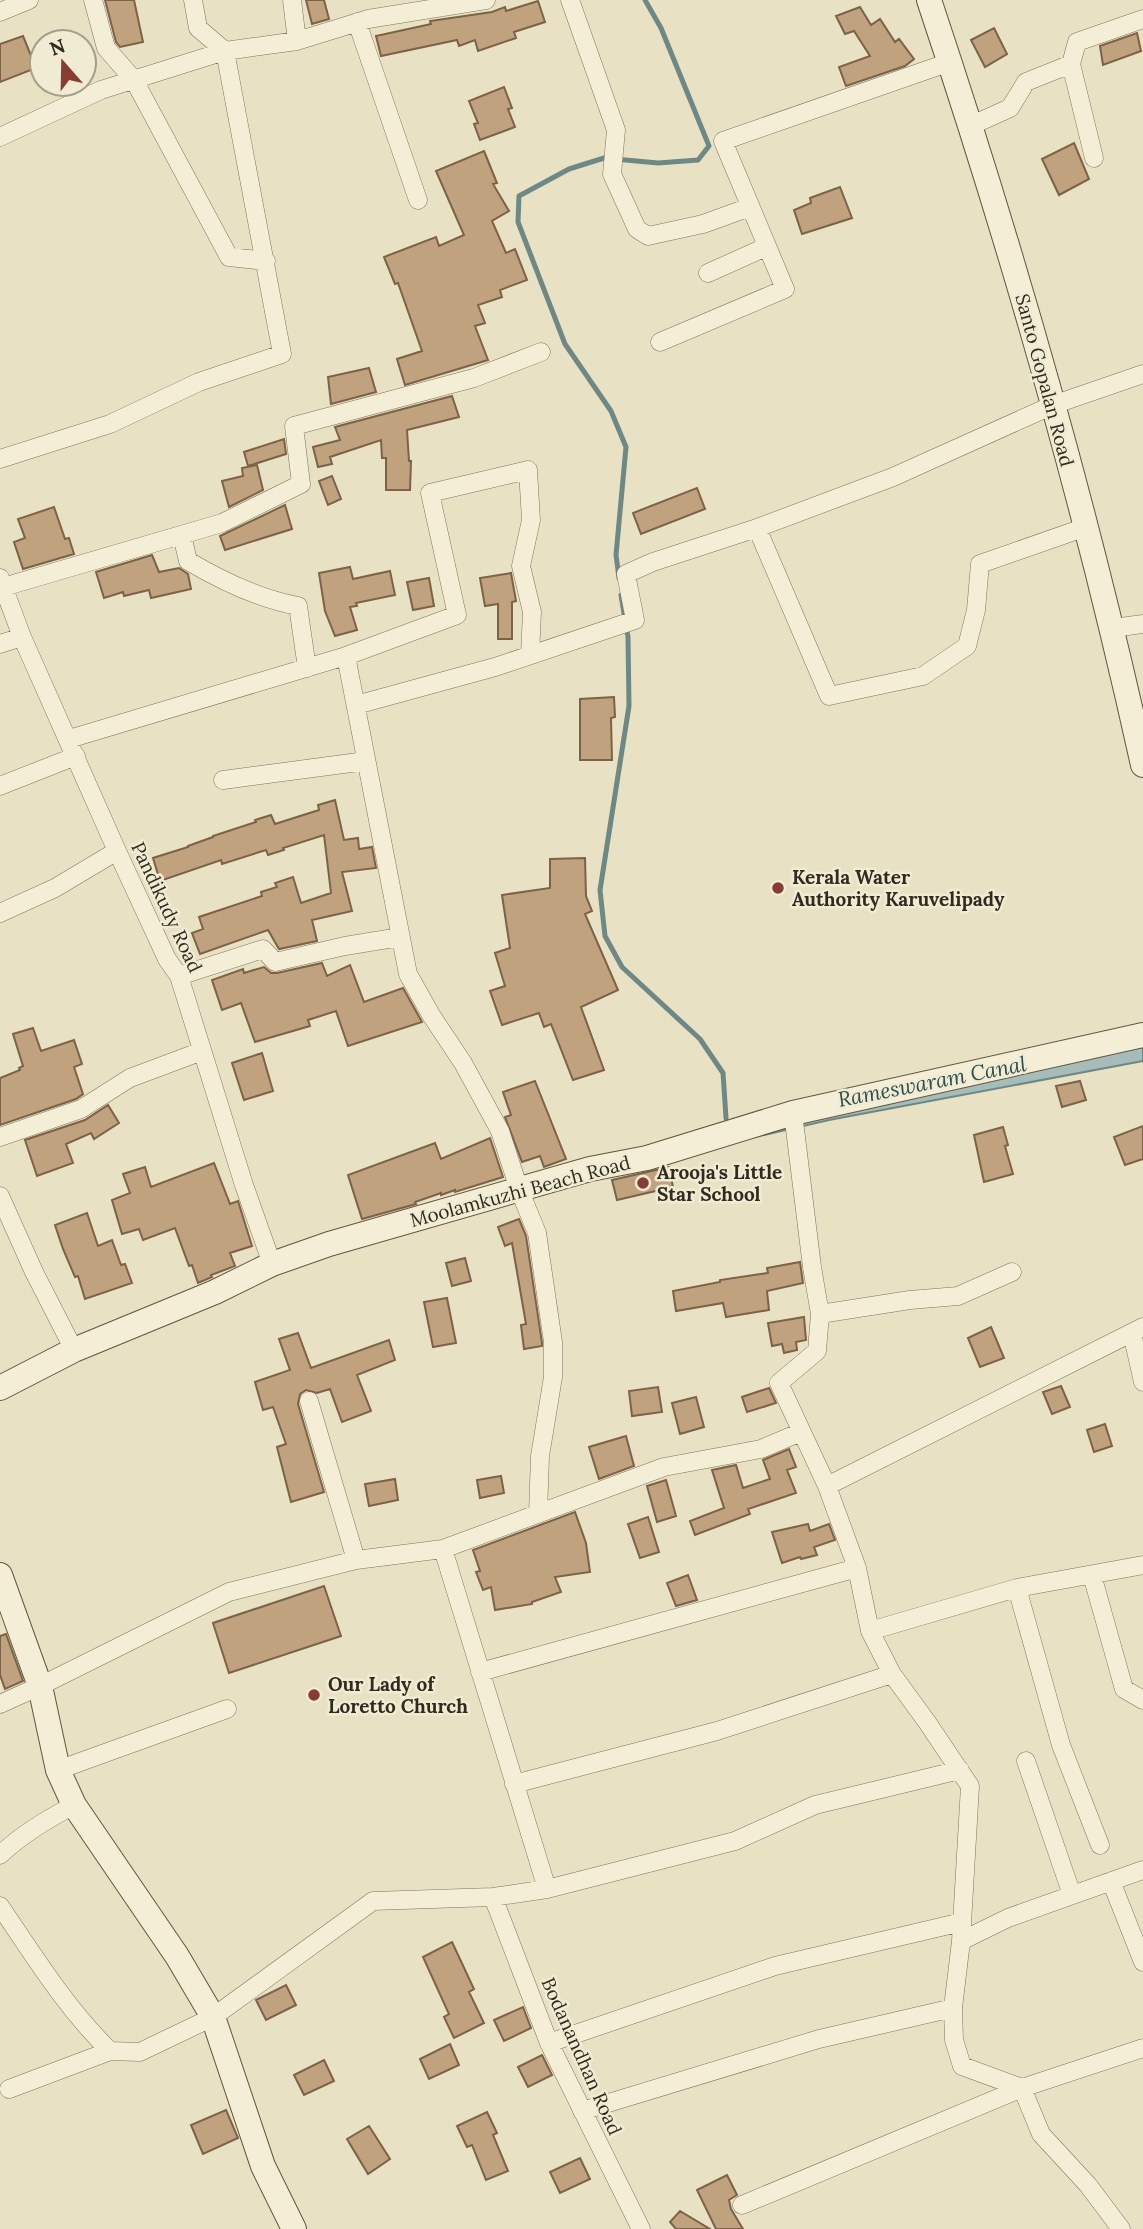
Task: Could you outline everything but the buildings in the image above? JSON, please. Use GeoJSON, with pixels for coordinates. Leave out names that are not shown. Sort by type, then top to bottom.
{"type":"FeatureCollection","features":[{"type":"Feature","properties":{"kind":"street"},"geometry":{"type":"LineString","coordinates":[[0,12],[29,0]]}},
{"type":"Feature","properties":{"kind":"street"},"geometry":{"type":"LineString","coordinates":[[93,0],[106,48],[134,80],[229,257],[266,261]]}},
{"type":"Feature","properties":{"kind":"street"},"geometry":{"type":"LineString","coordinates":[[0,460],[110,424],[200,382],[282,354],[225,51],[198,28],[193,0]]}},
{"type":"Feature","properties":{"kind":"street"},"geometry":{"type":"LineString","coordinates":[[292,0],[297,41]]}},
{"type":"Feature","properties":{"kind":"street"},"geometry":{"type":"LineString","coordinates":[[0,137],[101,90],[225,51],[297,41],[368,19],[486,0]]}},
{"type":"Feature","properties":{"kind":"street"},"geometry":{"type":"LineString","coordinates":[[570,0],[615,130],[612,174],[637,229],[648,236],[703,224],[750,207]]}},
{"type":"Feature","properties":{"kind":"street","name":"Santo Gopalan Road"},"geometry":{"type":"LineString","coordinates":[[929,0],[1015,272],[1053,405],[1113,628],[1143,765]]}},
{"type":"Feature","properties":{"kind":"street"},"geometry":{"type":"LineString","coordinates":[[1094,158],[1071,64],[1077,42],[1143,19]]}},
{"type":"Feature","properties":{"kind":"street"},"geometry":{"type":"LineString","coordinates":[[357,22],[418,200]]}},
{"type":"Feature","properties":{"kind":"street"},"geometry":{"type":"LineString","coordinates":[[660,341],[785,289],[723,141],[950,62]]}},
{"type":"Feature","properties":{"kind":"street"},"geometry":{"type":"LineString","coordinates":[[970,126],[1010,108],[1026,82],[1071,64]]}},
{"type":"Feature","properties":{"kind":"street"},"geometry":{"type":"LineString","coordinates":[[708,272],[766,247]]}},
{"type":"Feature","properties":{"kind":"street"},"geometry":{"type":"LineString","coordinates":[[1,585],[222,523],[301,484],[294,426],[474,379],[541,352]]}},
{"type":"Feature","properties":{"kind":"street"},"geometry":{"type":"LineString","coordinates":[[356,705],[530,655],[626,623],[626,574],[893,477],[1053,405],[1143,374]]}},
{"type":"Feature","properties":{"kind":"street"},"geometry":{"type":"LineString","coordinates":[[0,786],[72,747],[346,656],[457,615],[430,494],[528,470],[531,520],[522,566],[532,612],[530,655]]}},
{"type":"Feature","properties":{"kind":"street"},"geometry":{"type":"LineString","coordinates":[[757,528],[828,696],[923,676],[967,646],[976,610],[980,564],[1086,527]]}},
{"type":"Feature","properties":{"kind":"street"},"geometry":{"type":"LineString","coordinates":[[182,535],[188,561],[270,601],[298,606],[307,668]]}},
{"type":"Feature","properties":{"kind":"street","name":"Pandikudy Road"},"geometry":{"type":"LineString","coordinates":[[1,585],[117,851],[167,959],[178,976],[244,1185],[272,1264]]}},
{"type":"Feature","properties":{"kind":"street"},"geometry":{"type":"LineString","coordinates":[[1113,628],[1143,624]]}},
{"type":"Feature","properties":{"kind":"street"},"geometry":{"type":"LineString","coordinates":[[0,644],[22,637]]}},
{"type":"Feature","properties":{"kind":"street"},"geometry":{"type":"LineString","coordinates":[[346,656],[408,974],[463,1063],[500,1131],[537,1233],[553,1342],[553,1377],[540,1456],[538,1514]]}},
{"type":"Feature","properties":{"kind":"street"},"geometry":{"type":"LineString","coordinates":[[223,780],[366,761]]}},
{"type":"Feature","properties":{"kind":"street"},"geometry":{"type":"LineString","coordinates":[[0,912],[55,888],[117,851]]}},
{"type":"Feature","properties":{"kind":"street"},"geometry":{"type":"LineString","coordinates":[[178,976],[262,949],[275,962],[400,937]]}},
{"type":"Feature","properties":{"kind":"street","name":"Moolamkuzhi Beach Road"},"geometry":{"type":"LineString","coordinates":[[0,1388],[74,1350],[215,1292],[272,1264],[329,1244],[590,1169],[647,1158],[1143,1035]]}},
{"type":"Feature","properties":{"kind":"street"},"geometry":{"type":"LineString","coordinates":[[0,1137],[81,1109],[130,1078],[202,1051]]}},
{"type":"Feature","properties":{"kind":"street"},"geometry":{"type":"LineString","coordinates":[[794,1120],[811,1267],[820,1314],[817,1351],[779,1383],[827,1486],[857,1569],[870,1631],[892,1674],[970,1786],[961,1941],[953,2008],[954,2040],[962,2066],[1023,2088],[1041,2134],[1088,2185],[1121,2229]]}},
{"type":"Feature","properties":{"kind":"street"},"geometry":{"type":"LineString","coordinates":[[0,1196],[34,1272],[74,1350]]}},
{"type":"Feature","properties":{"kind":"street"},"geometry":{"type":"LineString","coordinates":[[820,1314],[910,1300],[958,1296],[1012,1272]]}},
{"type":"Feature","properties":{"kind":"street"},"geometry":{"type":"LineString","coordinates":[[827,1486],[1138,1330],[1143,1382]]}},
{"type":"Feature","properties":{"kind":"street"},"geometry":{"type":"LineString","coordinates":[[309,1401],[356,1560]]}},
{"type":"Feature","properties":{"kind":"street"},"geometry":{"type":"LineString","coordinates":[[0,1704],[229,1592],[356,1560],[443,1549],[664,1467],[761,1448],[801,1432]]}},
{"type":"Feature","properties":{"kind":"street"},"geometry":{"type":"LineString","coordinates":[[443,1549],[547,1889]]}},
{"type":"Feature","properties":{"kind":"street"},"geometry":{"type":"LineString","coordinates":[[870,1631],[1017,1588],[1143,1565]]}},
{"type":"Feature","properties":{"kind":"street"},"geometry":{"type":"LineString","coordinates":[[480,1672],[857,1569]]}},
{"type":"Feature","properties":{"kind":"street"},"geometry":{"type":"LineString","coordinates":[[0,1575],[40,1686],[58,1770],[74,1805],[177,1956],[213,2017],[263,2166],[294,2229]]}},
{"type":"Feature","properties":{"kind":"street"},"geometry":{"type":"LineString","coordinates":[[1092,1575],[1124,1689],[1143,1700]]}},
{"type":"Feature","properties":{"kind":"street"},"geometry":{"type":"LineString","coordinates":[[1017,1588],[1061,1745],[1100,1845]]}},
{"type":"Feature","properties":{"kind":"street"},"geometry":{"type":"LineString","coordinates":[[514,1784],[717,1731],[892,1674]]}},
{"type":"Feature","properties":{"kind":"street"},"geometry":{"type":"LineString","coordinates":[[58,1770],[227,1710]]}},
{"type":"Feature","properties":{"kind":"street"},"geometry":{"type":"LineString","coordinates":[[1026,1761],[1072,1895]]}},
{"type":"Feature","properties":{"kind":"street"},"geometry":{"type":"LineString","coordinates":[[3,2086],[110,2051],[139,2052],[213,2017],[373,1901],[493,1896],[547,1889],[734,1841],[815,1805],[960,1770]]}},
{"type":"Feature","properties":{"kind":"street"},"geometry":{"type":"LineString","coordinates":[[0,1855],[49,1819],[74,1805]]}},
{"type":"Feature","properties":{"kind":"street"},"geometry":{"type":"LineString","coordinates":[[961,1941],[1008,1918],[1143,1870]]}},
{"type":"Feature","properties":{"kind":"street"},"geometry":{"type":"LineString","coordinates":[[1111,1881],[1143,1962]]}},
{"type":"Feature","properties":{"kind":"street","name":"Bodanandhan Road"},"geometry":{"type":"LineString","coordinates":[[493,1896],[549,2043],[641,2229]]}},
{"type":"Feature","properties":{"kind":"street"},"geometry":{"type":"LineString","coordinates":[[0,1906],[55,1989],[110,2051]]}},
{"type":"Feature","properties":{"kind":"street"},"geometry":{"type":"LineString","coordinates":[[549,2043],[775,1966],[962,1922]]}},
{"type":"Feature","properties":{"kind":"street"},"geometry":{"type":"LineString","coordinates":[[582,2111],[820,2039],[953,2008]]}},
{"type":"Feature","properties":{"kind":"street"},"geometry":{"type":"LineString","coordinates":[[743,2204],[1023,2088],[1143,2048]]}},
{"type":"Feature","properties":{"kind":"water"},"geometry":{"type":"Polygon","coordinates":[[[1143,1047],[1143,1061],[829,1120],[530,1189],[728,1134],[1143,1047]]]}},
{"type":"Feature","properties":{"kind":"waterway"},"geometry":{"type":"LineString","coordinates":[[619,578],[616,555],[626,447],[611,411],[565,344],[518,222],[519,196],[569,169],[604,158],[658,163],[698,160],[709,146],[661,28],[645,0]]}},
{"type":"Feature","properties":{"kind":"waterway"},"geometry":{"type":"LineString","coordinates":[[621,595],[628,637],[629,706],[600,890],[605,936],[622,967],[700,1039],[723,1073],[726,1118]]}},
{"type":"Feature","properties":{"kind":"place","name":"Kerala Water Authority Karuvelipady"},"geometry":{"type":"Point","coordinates":[778,888]}},
{"type":"Feature","properties":{"kind":"place","name":"Arooja's Little Star School"},"geometry":{"type":"Point","coordinates":[643,1183]}},
{"type":"Feature","properties":{"kind":"place","name":"Our Lady of Loretto Church"},"geometry":{"type":"Point","coordinates":[314,1695]}},
{"type":"Feature","properties":{"kind":"water label","name":"Rameswaram Canal"},"geometry":{"type":"Point","coordinates":[932,1082]}}]}
